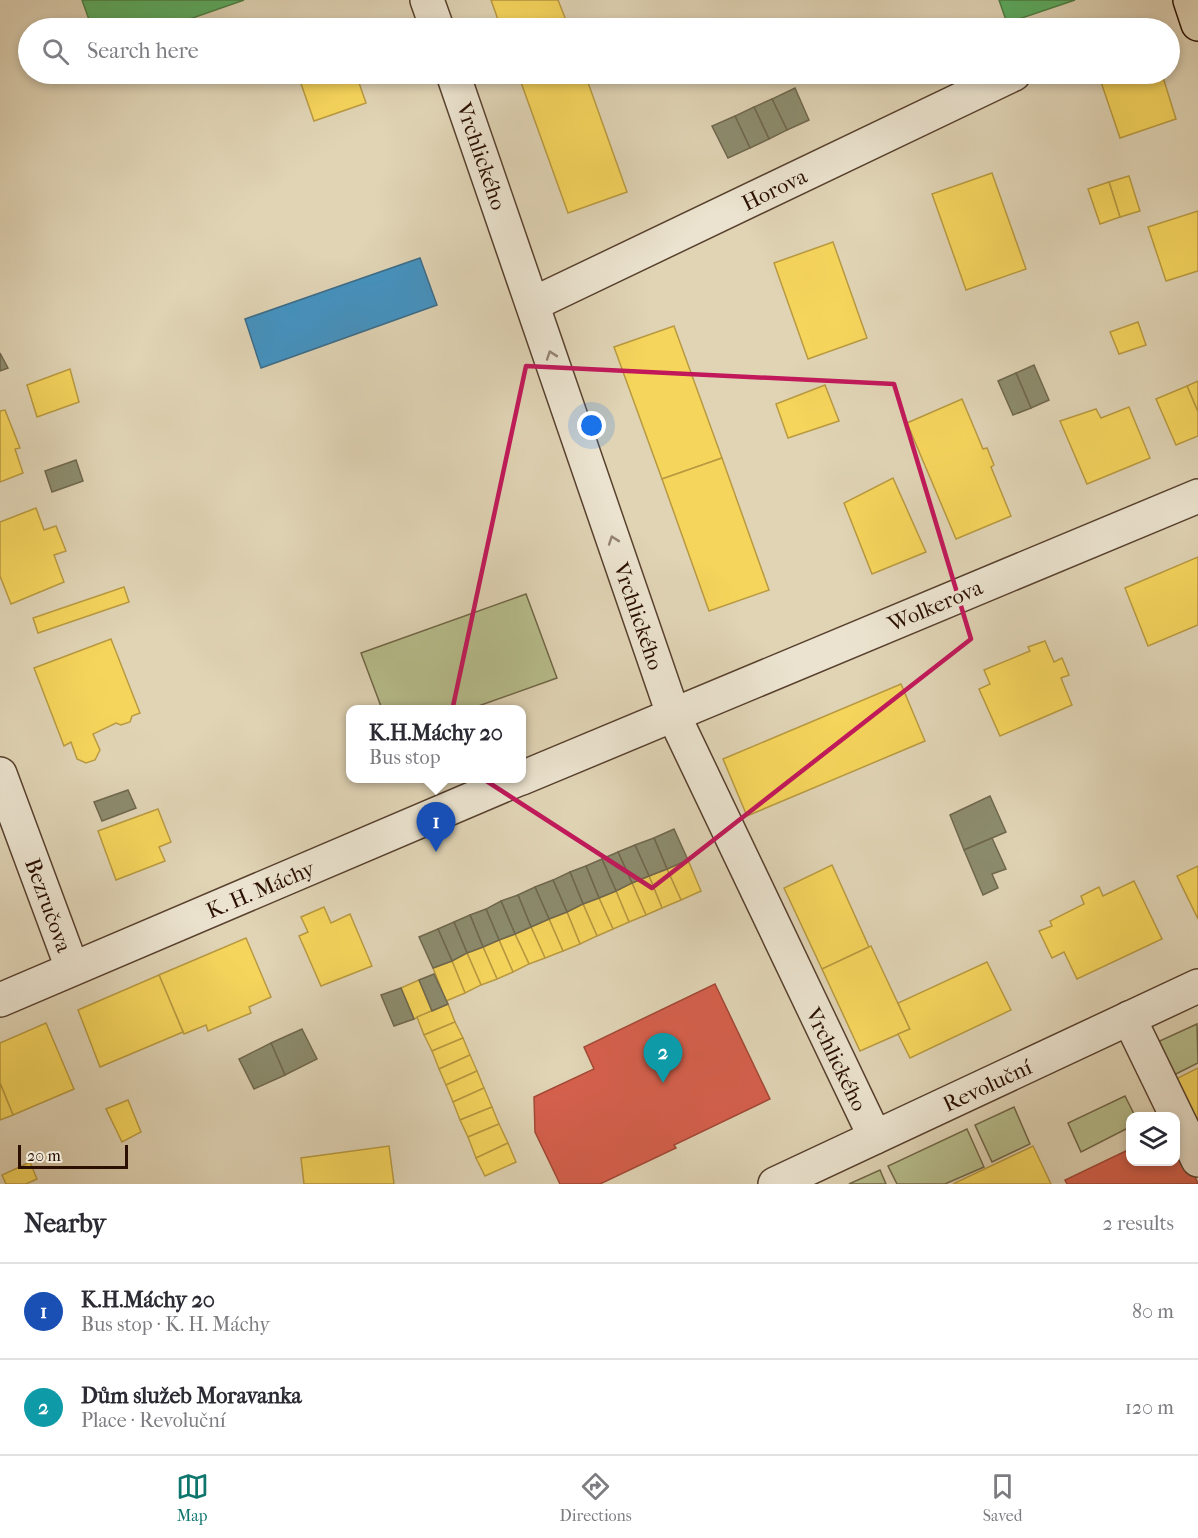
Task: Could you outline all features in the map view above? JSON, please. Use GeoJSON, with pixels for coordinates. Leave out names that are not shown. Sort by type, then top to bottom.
{"type":"FeatureCollection","features":[{"type":"Feature","properties":{"kind":"main road"},"geometry":{"type":"LineString","coordinates":[[1190,0],[1198,24]]}},
{"type":"Feature","properties":{"kind":"street"},"geometry":{"type":"LineString","coordinates":[[428,0],[434,18]]}},
{"type":"Feature","properties":{"kind":"street","name":"Vrchlického"},"geometry":{"type":"LineString","coordinates":[[456,84],[673,714],[875,1137]]}},
{"type":"Feature","properties":{"kind":"street","name":"Horova"},"geometry":{"type":"LineString","coordinates":[[533,304],[993,84]]}},
{"type":"Feature","properties":{"kind":"street","name":"Wolkerova"},"geometry":{"type":"LineString","coordinates":[[673,714],[1198,496]]}},
{"type":"Feature","properties":{"kind":"street","name":"K. H. Máchy"},"geometry":{"type":"LineString","coordinates":[[526,776],[673,714]]}},
{"type":"Feature","properties":{"kind":"street","name":"Bezručova"},"geometry":{"type":"LineString","coordinates":[[0,774],[72,968]]}},
{"type":"Feature","properties":{"kind":"street","name":"K. H. Máchy"},"geometry":{"type":"LineString","coordinates":[[0,1000],[509,783]]}},
{"type":"Feature","properties":{"kind":"street","name":"Revoluční"},"geometry":{"type":"LineString","coordinates":[[775,1184],[1198,986]]}},
{"type":"Feature","properties":{"kind":"street"},"geometry":{"type":"LineString","coordinates":[[1129,1018],[1198,1160]]}},
{"type":"Feature","properties":{"kind":"highlighted area"},"geometry":{"type":"Polygon","coordinates":[[[526,366],[894,384],[971,639],[652,888],[443,753],[526,366]]]}},
{"type":"Feature","properties":{"kind":"green space"},"geometry":{"type":"Polygon","coordinates":[[[526,594],[557,678],[481,705],[380,705],[361,653],[526,594]]]}},
{"type":"Feature","properties":{"kind":"green space"},"geometry":{"type":"Polygon","coordinates":[[[1197,1024],[1198,1063],[1170,1077],[1153,1044],[1197,1024]]]}},
{"type":"Feature","properties":{"kind":"green space"},"geometry":{"type":"Polygon","coordinates":[[[1125,1096],[1133,1112],[1126,1112],[1126,1129],[1081,1152],[1068,1123],[1125,1096]]]}},
{"type":"Feature","properties":{"kind":"green space"},"geometry":{"type":"Polygon","coordinates":[[[1014,1107],[1030,1144],[992,1162],[975,1125],[1014,1107]]]}},
{"type":"Feature","properties":{"kind":"green space"},"geometry":{"type":"Polygon","coordinates":[[[967,1129],[984,1167],[945,1184],[897,1184],[888,1166],[967,1129]]]}},
{"type":"Feature","properties":{"kind":"green space"},"geometry":{"type":"Polygon","coordinates":[[[880,1170],[886,1184],[849,1184],[880,1170]]]}},
{"type":"Feature","properties":{"kind":"building: Homes"},"geometry":{"type":"Polygon","coordinates":[[[491,0],[558,0],[565,18],[497,18],[491,0]]]}},
{"type":"Feature","properties":{"kind":"building: Homes"},"geometry":{"type":"Polygon","coordinates":[[[301,84],[359,84],[366,103],[314,121],[301,84]]]}},
{"type":"Feature","properties":{"kind":"building: Homes"},"geometry":{"type":"Polygon","coordinates":[[[522,84],[589,84],[627,192],[568,213],[522,84]]]}},
{"type":"Feature","properties":{"kind":"building: Homes"},"geometry":{"type":"Polygon","coordinates":[[[1102,84],[1165,84],[1176,119],[1120,138],[1102,84]]]}},
{"type":"Feature","properties":{"kind":"building: Homes"},"geometry":{"type":"Polygon","coordinates":[[[992,173],[1026,269],[966,290],[932,194],[992,173]]]}},
{"type":"Feature","properties":{"kind":"building: Homes"},"geometry":{"type":"Polygon","coordinates":[[[1129,176],[1140,211],[1120,217],[1109,182],[1129,176]]]}},
{"type":"Feature","properties":{"kind":"building: Homes"},"geometry":{"type":"Polygon","coordinates":[[[1109,182],[1120,217],[1100,224],[1088,189],[1109,182]]]}},
{"type":"Feature","properties":{"kind":"building: Homes"},"geometry":{"type":"Polygon","coordinates":[[[1198,211],[1198,271],[1166,281],[1148,227],[1198,211]]]}},
{"type":"Feature","properties":{"kind":"building: Homes"},"geometry":{"type":"Polygon","coordinates":[[[833,242],[867,338],[808,359],[774,263],[833,242]]]}},
{"type":"Feature","properties":{"kind":"building: Homes"},"geometry":{"type":"Polygon","coordinates":[[[1138,322],[1146,345],[1119,354],[1110,332],[1138,322]]]}},
{"type":"Feature","properties":{"kind":"building: Homes"},"geometry":{"type":"Polygon","coordinates":[[[674,326],[722,458],[662,479],[614,347],[674,326]]]}},
{"type":"Feature","properties":{"kind":"building: Homes"},"geometry":{"type":"Polygon","coordinates":[[[70,369],[79,402],[37,417],[27,385],[70,369]]]}},
{"type":"Feature","properties":{"kind":"building: Homes"},"geometry":{"type":"Polygon","coordinates":[[[1198,381],[1198,412],[1187,386],[1198,381]]]}},
{"type":"Feature","properties":{"kind":"building: Homes"},"geometry":{"type":"Polygon","coordinates":[[[825,385],[839,421],[788,438],[776,404],[825,385]]]}},
{"type":"Feature","properties":{"kind":"building: Homes"},"geometry":{"type":"Polygon","coordinates":[[[1187,386],[1198,412],[1198,436],[1176,445],[1156,399],[1187,386]]]}},
{"type":"Feature","properties":{"kind":"building: Homes"},"geometry":{"type":"Polygon","coordinates":[[[962,399],[983,449],[987,448],[994,465],[991,467],[1011,516],[956,539],[907,423],[962,399]]]}},
{"type":"Feature","properties":{"kind":"building: Homes"},"geometry":{"type":"Polygon","coordinates":[[[1129,407],[1150,458],[1087,484],[1060,421],[1096,409],[1101,418],[1129,407]]]}},
{"type":"Feature","properties":{"kind":"building: Homes"},"geometry":{"type":"Polygon","coordinates":[[[5,410],[20,448],[15,449],[23,473],[0,482],[0,411],[5,410]]]}},
{"type":"Feature","properties":{"kind":"building: Homes"},"geometry":{"type":"Polygon","coordinates":[[[722,458],[769,590],[709,611],[662,479],[722,458]]]}},
{"type":"Feature","properties":{"kind":"building: Homes"},"geometry":{"type":"Polygon","coordinates":[[[893,478],[926,552],[872,574],[844,503],[893,478]]]}},
{"type":"Feature","properties":{"kind":"building: Homes"},"geometry":{"type":"Polygon","coordinates":[[[36,508],[44,530],[56,526],[66,551],[54,555],[64,582],[11,604],[0,576],[0,522],[36,508]]]}},
{"type":"Feature","properties":{"kind":"building: Homes"},"geometry":{"type":"Polygon","coordinates":[[[1198,557],[1198,625],[1148,646],[1125,588],[1198,557]]]}},
{"type":"Feature","properties":{"kind":"building: Homes"},"geometry":{"type":"Polygon","coordinates":[[[124,587],[129,602],[38,633],[33,618],[124,587]]]}},
{"type":"Feature","properties":{"kind":"building: Homes"},"geometry":{"type":"Polygon","coordinates":[[[111,639],[140,713],[132,716],[130,722],[121,725],[116,723],[93,734],[100,750],[95,760],[86,763],[77,759],[71,742],[64,746],[34,668],[111,639]]]}},
{"type":"Feature","properties":{"kind":"building: Homes"},"geometry":{"type":"Polygon","coordinates":[[[1045,641],[1054,662],[1062,658],[1069,675],[1061,678],[1072,705],[1000,736],[979,689],[990,684],[984,670],[1030,651],[1028,647],[1045,641]]]}},
{"type":"Feature","properties":{"kind":"building: Homes"},"geometry":{"type":"Polygon","coordinates":[[[901,684],[925,741],[747,816],[723,759],[901,684]]]}},
{"type":"Feature","properties":{"kind":"building: Homes"},"geometry":{"type":"Polygon","coordinates":[[[158,809],[171,842],[159,847],[165,861],[116,880],[98,831],[158,809]]]}},
{"type":"Feature","properties":{"kind":"building: Homes"},"geometry":{"type":"Polygon","coordinates":[[[688,860],[701,891],[681,900],[667,869],[688,860]]]}},
{"type":"Feature","properties":{"kind":"building: Homes"},"geometry":{"type":"Polygon","coordinates":[[[832,865],[869,947],[822,969],[784,888],[832,865]]]}},
{"type":"Feature","properties":{"kind":"building: Homes"},"geometry":{"type":"Polygon","coordinates":[[[1198,866],[1198,919],[1177,876],[1198,866]]]}},
{"type":"Feature","properties":{"kind":"building: Homes"},"geometry":{"type":"Polygon","coordinates":[[[667,869],[681,900],[662,908],[649,876],[667,869]]]}},
{"type":"Feature","properties":{"kind":"building: Homes"},"geometry":{"type":"Polygon","coordinates":[[[649,876],[662,908],[646,915],[632,883],[649,876]]]}},
{"type":"Feature","properties":{"kind":"building: Homes"},"geometry":{"type":"Polygon","coordinates":[[[1134,881],[1162,939],[1077,979],[1064,952],[1052,958],[1039,931],[1052,926],[1050,921],[1084,904],[1081,896],[1099,887],[1103,896],[1134,881]]]}},
{"type":"Feature","properties":{"kind":"building: Homes"},"geometry":{"type":"Polygon","coordinates":[[[632,883],[646,915],[629,922],[616,891],[632,883]]]}},
{"type":"Feature","properties":{"kind":"building: Homes"},"geometry":{"type":"Polygon","coordinates":[[[616,891],[629,922],[613,929],[599,898],[616,891]]]}},
{"type":"Feature","properties":{"kind":"building: Homes"},"geometry":{"type":"Polygon","coordinates":[[[599,898],[613,929],[597,936],[583,904],[599,898]]]}},
{"type":"Feature","properties":{"kind":"building: Homes"},"geometry":{"type":"Polygon","coordinates":[[[583,904],[597,936],[580,944],[567,912],[583,904]]]}},
{"type":"Feature","properties":{"kind":"building: Homes"},"geometry":{"type":"Polygon","coordinates":[[[324,907],[331,923],[350,914],[372,966],[321,986],[299,936],[308,932],[301,917],[324,907]]]}},
{"type":"Feature","properties":{"kind":"building: Homes"},"geometry":{"type":"Polygon","coordinates":[[[567,912],[580,944],[563,951],[549,919],[567,912]]]}},
{"type":"Feature","properties":{"kind":"building: Homes"},"geometry":{"type":"Polygon","coordinates":[[[549,919],[563,951],[545,958],[531,927],[549,919]]]}},
{"type":"Feature","properties":{"kind":"building: Homes"},"geometry":{"type":"Polygon","coordinates":[[[531,927],[545,958],[529,964],[515,934],[531,927]]]}},
{"type":"Feature","properties":{"kind":"building: Homes"},"geometry":{"type":"Polygon","coordinates":[[[515,934],[529,964],[513,972],[499,940],[515,934]]]}},
{"type":"Feature","properties":{"kind":"building: Homes"},"geometry":{"type":"Polygon","coordinates":[[[246,938],[271,997],[249,1007],[251,1013],[208,1031],[206,1025],[184,1034],[159,975],[246,938]]]}},
{"type":"Feature","properties":{"kind":"building: Homes"},"geometry":{"type":"Polygon","coordinates":[[[499,940],[513,972],[497,979],[483,947],[499,940]]]}},
{"type":"Feature","properties":{"kind":"building: Homes"},"geometry":{"type":"Polygon","coordinates":[[[871,946],[910,1029],[860,1051],[822,969],[871,946]]]}},
{"type":"Feature","properties":{"kind":"building: Homes"},"geometry":{"type":"Polygon","coordinates":[[[483,947],[497,979],[481,985],[467,953],[483,947]]]}},
{"type":"Feature","properties":{"kind":"building: Homes"},"geometry":{"type":"Polygon","coordinates":[[[467,953],[481,985],[465,993],[452,961],[467,953]]]}},
{"type":"Feature","properties":{"kind":"building: Homes"},"geometry":{"type":"Polygon","coordinates":[[[452,961],[465,993],[446,1001],[433,968],[452,961]]]}},
{"type":"Feature","properties":{"kind":"building: Homes"},"geometry":{"type":"Polygon","coordinates":[[[987,962],[1011,1010],[910,1058],[898,1034],[910,1029],[898,1003],[987,962]]]}},
{"type":"Feature","properties":{"kind":"building: Homes"},"geometry":{"type":"Polygon","coordinates":[[[159,975],[183,1032],[100,1067],[78,1010],[159,975]]]}},
{"type":"Feature","properties":{"kind":"building: Homes"},"geometry":{"type":"Polygon","coordinates":[[[419,980],[432,1011],[414,1019],[401,988],[419,980]]]}},
{"type":"Feature","properties":{"kind":"building: Homes"},"geometry":{"type":"Polygon","coordinates":[[[448,1004],[455,1022],[424,1035],[417,1017],[448,1004]]]}},
{"type":"Feature","properties":{"kind":"building: Homes"},"geometry":{"type":"Polygon","coordinates":[[[455,1022],[463,1038],[432,1051],[424,1035],[455,1022]]]}},
{"type":"Feature","properties":{"kind":"building: Homes"},"geometry":{"type":"Polygon","coordinates":[[[46,1023],[74,1089],[13,1115],[0,1083],[0,1043],[46,1023]]]}},
{"type":"Feature","properties":{"kind":"building: Homes"},"geometry":{"type":"Polygon","coordinates":[[[463,1038],[470,1055],[439,1069],[432,1051],[463,1038]]]}},
{"type":"Feature","properties":{"kind":"building: Homes"},"geometry":{"type":"Polygon","coordinates":[[[470,1055],[477,1071],[446,1085],[439,1069],[470,1055]]]}},
{"type":"Feature","properties":{"kind":"building: Homes"},"geometry":{"type":"Polygon","coordinates":[[[1198,1068],[1198,1138],[1172,1081],[1198,1068]]]}},
{"type":"Feature","properties":{"kind":"building: Homes"},"geometry":{"type":"Polygon","coordinates":[[[477,1071],[484,1088],[453,1102],[446,1085],[477,1071]]]}},
{"type":"Feature","properties":{"kind":"building: Homes"},"geometry":{"type":"Polygon","coordinates":[[[0,1083],[13,1115],[0,1120],[0,1083]]]}},
{"type":"Feature","properties":{"kind":"building: Homes"},"geometry":{"type":"Polygon","coordinates":[[[484,1088],[492,1107],[460,1120],[453,1102],[484,1088]]]}},
{"type":"Feature","properties":{"kind":"building: Homes"},"geometry":{"type":"Polygon","coordinates":[[[128,1100],[141,1132],[122,1142],[106,1109],[128,1100]]]}},
{"type":"Feature","properties":{"kind":"building: Homes"},"geometry":{"type":"Polygon","coordinates":[[[492,1107],[499,1124],[468,1137],[460,1120],[492,1107]]]}},
{"type":"Feature","properties":{"kind":"building: Homes"},"geometry":{"type":"Polygon","coordinates":[[[499,1124],[508,1143],[476,1158],[468,1137],[499,1124]]]}},
{"type":"Feature","properties":{"kind":"building: Homes"},"geometry":{"type":"Polygon","coordinates":[[[508,1143],[516,1162],[485,1176],[476,1158],[508,1143]]]}},
{"type":"Feature","properties":{"kind":"building: Homes"},"geometry":{"type":"Polygon","coordinates":[[[389,1146],[394,1184],[304,1184],[301,1158],[389,1146]]]}},
{"type":"Feature","properties":{"kind":"building: Homes"},"geometry":{"type":"Polygon","coordinates":[[[1033,1146],[1051,1184],[953,1184],[1033,1146]]]}},
{"type":"Feature","properties":{"kind":"building: Homes"},"geometry":{"type":"Polygon","coordinates":[[[30,1162],[37,1179],[26,1184],[6,1184],[2,1175],[30,1162]]]}},
{"type":"Feature","properties":{"kind":"building: Shops"},"geometry":{"type":"Polygon","coordinates":[[[715,984],[770,1099],[600,1184],[560,1184],[535,1132],[534,1097],[594,1069],[584,1047],[715,984]]]}},
{"type":"Feature","properties":{"kind":"building: Shops"},"geometry":{"type":"Polygon","coordinates":[[[1180,1141],[1198,1184],[1067,1184],[1065,1180],[1126,1151],[1126,1166],[1180,1166],[1180,1141]]]}},
{"type":"Feature","properties":{"kind":"building: Schools"},"geometry":{"type":"Polygon","coordinates":[[[420,258],[437,305],[261,368],[245,319],[420,258]]]}},
{"type":"Feature","properties":{"kind":"building: Public"},"geometry":{"type":"Polygon","coordinates":[[[82,0],[244,0],[193,18],[88,18],[82,0]]]}},
{"type":"Feature","properties":{"kind":"building: Public"},"geometry":{"type":"Polygon","coordinates":[[[999,0],[1075,0],[1022,18],[1005,18],[999,0]]]}},
{"type":"Feature","properties":{"kind":"building: Industry"},"geometry":{"type":"Polygon","coordinates":[[[795,88],[809,120],[787,130],[772,99],[795,88]]]}},
{"type":"Feature","properties":{"kind":"building: Industry"},"geometry":{"type":"Polygon","coordinates":[[[772,99],[787,130],[769,139],[754,107],[772,99]]]}},
{"type":"Feature","properties":{"kind":"building: Industry"},"geometry":{"type":"Polygon","coordinates":[[[754,107],[769,139],[750,148],[735,116],[754,107]]]}},
{"type":"Feature","properties":{"kind":"building: Industry"},"geometry":{"type":"Polygon","coordinates":[[[735,116],[750,148],[728,158],[712,126],[735,116]]]}},
{"type":"Feature","properties":{"kind":"building: Industry"},"geometry":{"type":"Polygon","coordinates":[[[0,353],[8,368],[0,371],[0,353]]]}},
{"type":"Feature","properties":{"kind":"building: Industry"},"geometry":{"type":"Polygon","coordinates":[[[1034,365],[1049,400],[1031,408],[1016,373],[1034,365]]]}},
{"type":"Feature","properties":{"kind":"building: Industry"},"geometry":{"type":"Polygon","coordinates":[[[1016,373],[1031,408],[1013,415],[998,381],[1016,373]]]}},
{"type":"Feature","properties":{"kind":"building: Industry"},"geometry":{"type":"Polygon","coordinates":[[[76,460],[83,481],[52,492],[45,471],[76,460]]]}},
{"type":"Feature","properties":{"kind":"building: Industry"},"geometry":{"type":"Polygon","coordinates":[[[128,790],[136,808],[102,821],[94,802],[128,790]]]}},
{"type":"Feature","properties":{"kind":"building: Industry"},"geometry":{"type":"Polygon","coordinates":[[[990,796],[1006,832],[964,850],[950,815],[990,796]]]}},
{"type":"Feature","properties":{"kind":"building: Industry"},"geometry":{"type":"Polygon","coordinates":[[[674,829],[688,860],[667,869],[654,838],[674,829]]]}},
{"type":"Feature","properties":{"kind":"building: Industry"},"geometry":{"type":"Polygon","coordinates":[[[654,838],[667,869],[649,876],[635,845],[654,838]]]}},
{"type":"Feature","properties":{"kind":"building: Industry"},"geometry":{"type":"Polygon","coordinates":[[[992,838],[1006,869],[992,874],[998,888],[983,895],[964,850],[992,838]]]}},
{"type":"Feature","properties":{"kind":"building: Industry"},"geometry":{"type":"Polygon","coordinates":[[[635,845],[649,876],[632,883],[618,852],[635,845]]]}},
{"type":"Feature","properties":{"kind":"building: Industry"},"geometry":{"type":"Polygon","coordinates":[[[618,852],[632,883],[616,891],[602,859],[618,852]]]}},
{"type":"Feature","properties":{"kind":"building: Industry"},"geometry":{"type":"Polygon","coordinates":[[[602,859],[616,891],[599,898],[586,866],[602,859]]]}},
{"type":"Feature","properties":{"kind":"building: Industry"},"geometry":{"type":"Polygon","coordinates":[[[586,866],[599,898],[583,904],[570,872],[586,866]]]}},
{"type":"Feature","properties":{"kind":"building: Industry"},"geometry":{"type":"Polygon","coordinates":[[[570,872],[583,904],[567,912],[553,880],[570,872]]]}},
{"type":"Feature","properties":{"kind":"building: Industry"},"geometry":{"type":"Polygon","coordinates":[[[553,880],[567,912],[549,919],[535,887],[553,880]]]}},
{"type":"Feature","properties":{"kind":"building: Industry"},"geometry":{"type":"Polygon","coordinates":[[[535,887],[549,919],[531,927],[518,895],[535,887]]]}},
{"type":"Feature","properties":{"kind":"building: Industry"},"geometry":{"type":"Polygon","coordinates":[[[518,895],[531,927],[515,934],[501,901],[518,895]]]}},
{"type":"Feature","properties":{"kind":"building: Industry"},"geometry":{"type":"Polygon","coordinates":[[[501,901],[515,934],[499,940],[486,909],[501,901]]]}},
{"type":"Feature","properties":{"kind":"building: Industry"},"geometry":{"type":"Polygon","coordinates":[[[486,909],[499,940],[483,947],[470,915],[486,909]]]}},
{"type":"Feature","properties":{"kind":"building: Industry"},"geometry":{"type":"Polygon","coordinates":[[[470,915],[483,947],[467,953],[454,922],[470,915]]]}},
{"type":"Feature","properties":{"kind":"building: Industry"},"geometry":{"type":"Polygon","coordinates":[[[454,922],[467,953],[452,961],[438,929],[454,922]]]}},
{"type":"Feature","properties":{"kind":"building: Industry"},"geometry":{"type":"Polygon","coordinates":[[[438,929],[452,961],[433,968],[419,937],[438,929]]]}},
{"type":"Feature","properties":{"kind":"building: Industry"},"geometry":{"type":"Polygon","coordinates":[[[434,974],[448,1004],[432,1011],[419,980],[434,974]]]}},
{"type":"Feature","properties":{"kind":"building: Industry"},"geometry":{"type":"Polygon","coordinates":[[[401,988],[414,1019],[394,1026],[381,995],[401,988]]]}},
{"type":"Feature","properties":{"kind":"building: Industry"},"geometry":{"type":"Polygon","coordinates":[[[302,1029],[317,1059],[285,1075],[271,1043],[302,1029]]]}},
{"type":"Feature","properties":{"kind":"building: Industry"},"geometry":{"type":"Polygon","coordinates":[[[271,1043],[285,1075],[254,1089],[239,1059],[271,1043]]]}},
{"type":"Feature","properties":{"kind":"place","name":"K.H.Máchy 20"},"geometry":{"type":"Point","coordinates":[436,852]}},
{"type":"Feature","properties":{"kind":"place","name":"Dům služeb Moravanka"},"geometry":{"type":"Point","coordinates":[663,1083]}}]}
